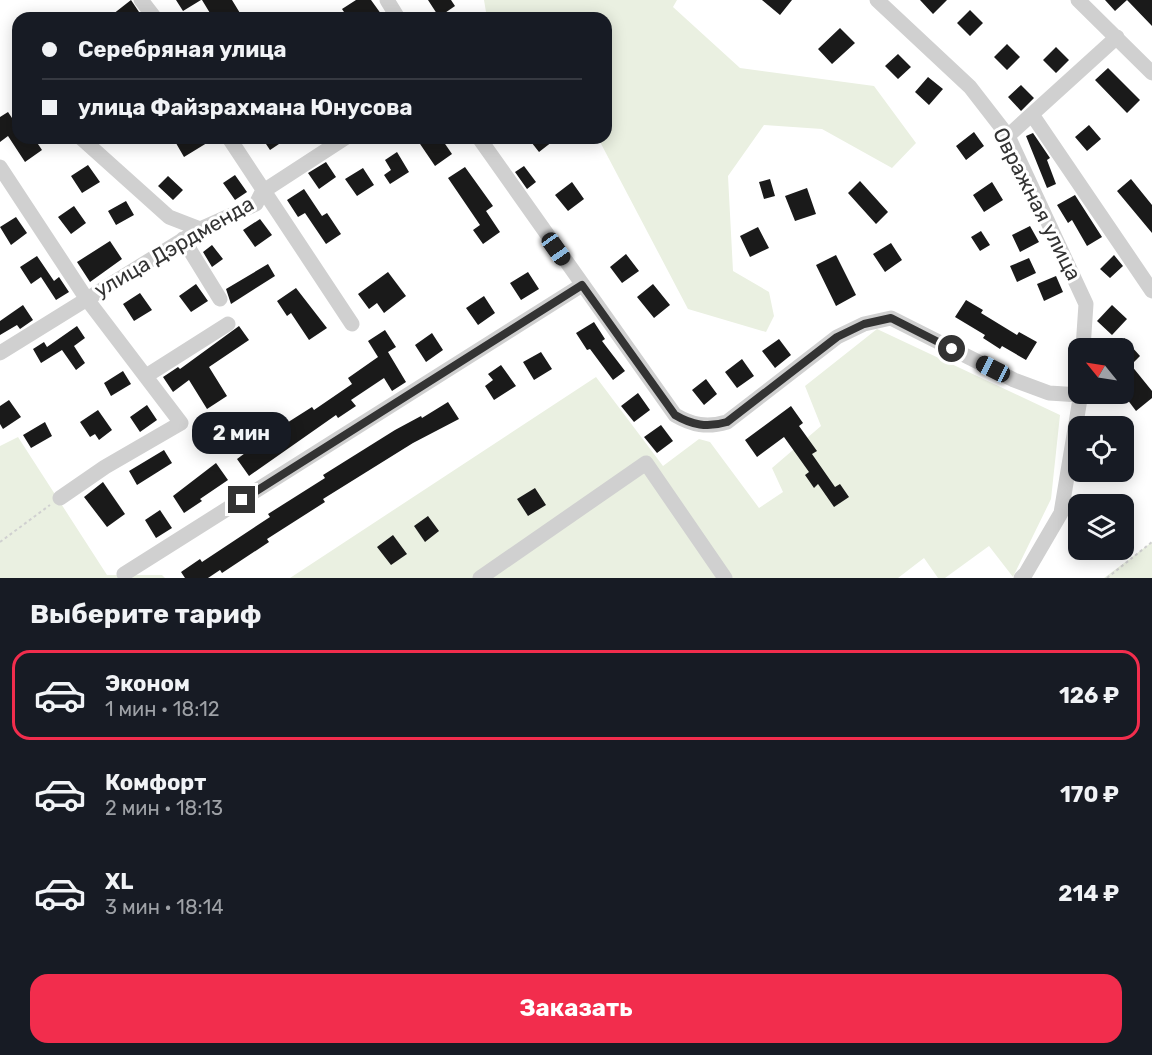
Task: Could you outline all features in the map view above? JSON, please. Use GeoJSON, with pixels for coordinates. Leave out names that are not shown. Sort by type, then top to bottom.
{"type":"FeatureCollection","features":[{"type":"Feature","properties":{"kind":"street"},"geometry":{"type":"LineString","coordinates":[[141,0],[150,12]]}},
{"type":"Feature","properties":{"kind":"street","name":"Овражная улица"},"geometry":{"type":"LineString","coordinates":[[877,0],[970,87],[1008,136],[1086,304],[1084,338]]}},
{"type":"Feature","properties":{"kind":"street"},"geometry":{"type":"LineString","coordinates":[[1078,0],[1152,73]]}},
{"type":"Feature","properties":{"kind":"street"},"geometry":{"type":"LineString","coordinates":[[1008,136],[1033,116],[1117,37]]}},
{"type":"Feature","properties":{"kind":"street"},"geometry":{"type":"LineString","coordinates":[[1033,116],[1152,291]]}},
{"type":"Feature","properties":{"kind":"street"},"geometry":{"type":"LineString","coordinates":[[88,144],[169,217],[200,229]]}},
{"type":"Feature","properties":{"kind":"street"},"geometry":{"type":"LineString","coordinates":[[233,144],[262,192],[352,324]]}},
{"type":"Feature","properties":{"kind":"street","name":"улица Дэрдменда"},"geometry":{"type":"LineString","coordinates":[[0,353],[200,229],[256,204],[262,192],[336,144]]}},
{"type":"Feature","properties":{"kind":"street"},"geometry":{"type":"LineString","coordinates":[[483,144],[675,415],[687,422],[714,426],[727,422],[837,337],[864,324],[891,318],[1014,380],[1049,393],[1068,394]]}},
{"type":"Feature","properties":{"kind":"street"},"geometry":{"type":"LineString","coordinates":[[0,167],[86,298],[181,423],[105,467],[60,498]]}},
{"type":"Feature","properties":{"kind":"street"},"geometry":{"type":"LineString","coordinates":[[183,239],[220,299]]}},
{"type":"Feature","properties":{"kind":"street"},"geometry":{"type":"LineString","coordinates":[[124,574],[582,285]]}},
{"type":"Feature","properties":{"kind":"street"},"geometry":{"type":"LineString","coordinates":[[146,376],[228,324]]}},
{"type":"Feature","properties":{"kind":"street"},"geometry":{"type":"LineString","coordinates":[[1021,578],[1061,513],[1079,404]]}},
{"type":"Feature","properties":{"kind":"street"},"geometry":{"type":"LineString","coordinates":[[480,578],[646,463],[724,578]]}},
{"type":"Feature","properties":{"kind":"path"},"geometry":{"type":"LineString","coordinates":[[0,542],[60,498]]}},
{"type":"Feature","properties":{"kind":"path"},"geometry":{"type":"LineString","coordinates":[[1107,578],[1152,542]]}},
{"type":"Feature","properties":{"kind":"green space"},"geometry":{"type":"Polygon","coordinates":[[[484,0],[677,0],[673,7],[740,68],[874,86],[916,143],[892,168],[822,129],[764,125],[728,176],[733,271],[769,292],[774,316],[766,332],[688,309],[601,144],[612,144],[612,12],[486,12],[484,0]]]}},
{"type":"Feature","properties":{"kind":"green space"},"geometry":{"type":"Polygon","coordinates":[[[877,329],[1060,415],[1051,499],[1013,577],[989,546],[945,578],[938,578],[924,558],[898,578],[290,578],[596,377],[663,466],[699,439],[710,442],[759,508],[783,492],[772,468],[821,426],[805,386],[877,329]]]}},
{"type":"Feature","properties":{"kind":"green space"},"geometry":{"type":"Polygon","coordinates":[[[18,437],[107,575],[162,575],[165,578],[0,578],[0,446],[18,437]]]}},
{"type":"Feature","properties":{"kind":"green space"},"geometry":{"type":"Polygon","coordinates":[[[1152,542],[1152,578],[1104,578],[1128,560],[1134,560],[1134,556],[1152,542]]]}},
{"type":"Feature","properties":{"kind":"building"},"geometry":{"type":"Polygon","coordinates":[[[131,0],[139,12],[116,12],[131,0]]]}},
{"type":"Feature","properties":{"kind":"building"},"geometry":{"type":"Polygon","coordinates":[[[176,0],[201,0],[183,11],[176,0]]]}},
{"type":"Feature","properties":{"kind":"building"},"geometry":{"type":"Polygon","coordinates":[[[202,0],[232,0],[239,12],[209,12],[202,0]]]}},
{"type":"Feature","properties":{"kind":"building"},"geometry":{"type":"Polygon","coordinates":[[[356,0],[371,0],[380,12],[344,12],[342,9],[356,0]]]}},
{"type":"Feature","properties":{"kind":"building"},"geometry":{"type":"Polygon","coordinates":[[[428,0],[451,0],[455,6],[446,12],[436,12],[428,0]]]}},
{"type":"Feature","properties":{"kind":"building"},"geometry":{"type":"Polygon","coordinates":[[[762,0],[792,0],[780,15],[762,0]]]}},
{"type":"Feature","properties":{"kind":"building"},"geometry":{"type":"Polygon","coordinates":[[[920,0],[947,0],[933,14],[920,0]]]}},
{"type":"Feature","properties":{"kind":"building"},"geometry":{"type":"Polygon","coordinates":[[[1105,0],[1127,0],[1115,11],[1105,0]]]}},
{"type":"Feature","properties":{"kind":"building"},"geometry":{"type":"Polygon","coordinates":[[[1127,0],[1152,0],[1152,26],[1127,0]]]}},
{"type":"Feature","properties":{"kind":"building"},"geometry":{"type":"Polygon","coordinates":[[[970,10],[983,23],[970,36],[957,23],[970,10]]]}},
{"type":"Feature","properties":{"kind":"building"},"geometry":{"type":"Polygon","coordinates":[[[840,28],[855,43],[832,64],[818,49],[840,28]]]}},
{"type":"Feature","properties":{"kind":"building"},"geometry":{"type":"Polygon","coordinates":[[[1007,44],[1020,57],[1007,70],[994,57],[1007,44]]]}},
{"type":"Feature","properties":{"kind":"building"},"geometry":{"type":"Polygon","coordinates":[[[1056,47],[1069,60],[1056,73],[1043,60],[1056,47]]]}},
{"type":"Feature","properties":{"kind":"building"},"geometry":{"type":"Polygon","coordinates":[[[898,54],[911,67],[898,79],[885,66],[898,54]]]}},
{"type":"Feature","properties":{"kind":"building"},"geometry":{"type":"Polygon","coordinates":[[[1108,68],[1140,100],[1127,113],[1095,80],[1108,68]]]}},
{"type":"Feature","properties":{"kind":"building"},"geometry":{"type":"Polygon","coordinates":[[[928,77],[943,89],[929,105],[915,92],[928,77]]]}},
{"type":"Feature","properties":{"kind":"building"},"geometry":{"type":"Polygon","coordinates":[[[1021,85],[1034,98],[1021,111],[1008,97],[1021,85]]]}},
{"type":"Feature","properties":{"kind":"building"},"geometry":{"type":"Polygon","coordinates":[[[8,112],[12,118],[12,142],[8,136],[0,142],[0,117],[8,112]]]}},
{"type":"Feature","properties":{"kind":"building"},"geometry":{"type":"Polygon","coordinates":[[[1089,125],[1101,139],[1087,151],[1075,137],[1089,125]]]}},
{"type":"Feature","properties":{"kind":"building"},"geometry":{"type":"Polygon","coordinates":[[[974,132],[984,146],[966,160],[956,146],[974,132]]]}},
{"type":"Feature","properties":{"kind":"building"},"geometry":{"type":"Polygon","coordinates":[[[1033,133],[1050,158],[1047,160],[1056,184],[1047,188],[1026,136],[1033,133]]]}},
{"type":"Feature","properties":{"kind":"building"},"geometry":{"type":"Polygon","coordinates":[[[13,144],[38,144],[42,150],[25,162],[13,144]]]}},
{"type":"Feature","properties":{"kind":"building"},"geometry":{"type":"Polygon","coordinates":[[[176,144],[205,144],[184,157],[176,144]]]}},
{"type":"Feature","properties":{"kind":"building"},"geometry":{"type":"Polygon","coordinates":[[[266,144],[279,144],[270,150],[266,144]]]}},
{"type":"Feature","properties":{"kind":"building"},"geometry":{"type":"Polygon","coordinates":[[[420,144],[445,144],[452,154],[435,166],[420,144]]]}},
{"type":"Feature","properties":{"kind":"building"},"geometry":{"type":"Polygon","coordinates":[[[533,144],[549,144],[539,152],[533,144]]]}},
{"type":"Feature","properties":{"kind":"building"},"geometry":{"type":"Polygon","coordinates":[[[397,152],[409,172],[390,184],[384,175],[391,170],[385,160],[397,152]]]}},
{"type":"Feature","properties":{"kind":"building"},"geometry":{"type":"Polygon","coordinates":[[[326,162],[336,177],[319,189],[308,173],[326,162]]]}},
{"type":"Feature","properties":{"kind":"building"},"geometry":{"type":"Polygon","coordinates":[[[88,165],[100,182],[82,193],[71,176],[88,165]]]}},
{"type":"Feature","properties":{"kind":"building"},"geometry":{"type":"Polygon","coordinates":[[[524,166],[536,182],[527,189],[515,172],[524,166]]]}},
{"type":"Feature","properties":{"kind":"building"},"geometry":{"type":"Polygon","coordinates":[[[465,167],[493,206],[486,211],[500,232],[483,244],[473,230],[480,225],[448,178],[465,167]]]}},
{"type":"Feature","properties":{"kind":"building"},"geometry":{"type":"Polygon","coordinates":[[[363,168],[374,185],[357,196],[345,179],[363,168]]]}},
{"type":"Feature","properties":{"kind":"building"},"geometry":{"type":"Polygon","coordinates":[[[235,175],[247,192],[235,200],[223,183],[235,175]]]}},
{"type":"Feature","properties":{"kind":"building"},"geometry":{"type":"Polygon","coordinates":[[[168,176],[183,190],[173,200],[158,186],[168,176]]]}},
{"type":"Feature","properties":{"kind":"building"},"geometry":{"type":"Polygon","coordinates":[[[770,179],[775,196],[764,199],[759,182],[770,179]]]}},
{"type":"Feature","properties":{"kind":"building"},"geometry":{"type":"Polygon","coordinates":[[[1131,179],[1152,205],[1152,233],[1117,191],[1131,179]]]}},
{"type":"Feature","properties":{"kind":"building"},"geometry":{"type":"Polygon","coordinates":[[[860,181],[888,212],[876,224],[848,193],[860,181]]]}},
{"type":"Feature","properties":{"kind":"building"},"geometry":{"type":"Polygon","coordinates":[[[572,182],[584,199],[568,211],[555,195],[572,182]]]}},
{"type":"Feature","properties":{"kind":"building"},"geometry":{"type":"Polygon","coordinates":[[[992,182],[1003,200],[984,212],[973,195],[992,182]]]}},
{"type":"Feature","properties":{"kind":"building"},"geometry":{"type":"Polygon","coordinates":[[[807,188],[816,214],[795,221],[785,196],[807,188]]]}},
{"type":"Feature","properties":{"kind":"building"},"geometry":{"type":"Polygon","coordinates":[[[304,189],[322,216],[327,213],[341,234],[326,244],[305,213],[298,217],[287,200],[304,189]]]}},
{"type":"Feature","properties":{"kind":"building"},"geometry":{"type":"Polygon","coordinates":[[[1075,195],[1102,237],[1087,246],[1072,220],[1068,223],[1057,205],[1075,195]]]}},
{"type":"Feature","properties":{"kind":"building"},"geometry":{"type":"Polygon","coordinates":[[[126,201],[134,215],[116,225],[108,211],[126,201]]]}},
{"type":"Feature","properties":{"kind":"building"},"geometry":{"type":"Polygon","coordinates":[[[74,206],[86,223],[71,234],[58,217],[74,206]]]}},
{"type":"Feature","properties":{"kind":"building"},"geometry":{"type":"Polygon","coordinates":[[[16,217],[27,233],[11,245],[0,227],[16,217]]]}},
{"type":"Feature","properties":{"kind":"building"},"geometry":{"type":"Polygon","coordinates":[[[260,219],[272,235],[255,247],[243,230],[260,219]]]}},
{"type":"Feature","properties":{"kind":"building"},"geometry":{"type":"Polygon","coordinates":[[[1030,226],[1039,242],[1020,252],[1012,235],[1030,226]]]}},
{"type":"Feature","properties":{"kind":"building"},"geometry":{"type":"Polygon","coordinates":[[[758,227],[769,248],[750,257],[740,236],[758,227]]]}},
{"type":"Feature","properties":{"kind":"building"},"geometry":{"type":"Polygon","coordinates":[[[981,231],[990,245],[980,251],[971,237],[981,231]]]}},
{"type":"Feature","properties":{"kind":"building"},"geometry":{"type":"Polygon","coordinates":[[[110,241],[122,259],[90,282],[77,262],[110,241]]]}},
{"type":"Feature","properties":{"kind":"building"},"geometry":{"type":"Polygon","coordinates":[[[891,243],[902,260],[885,272],[873,254],[891,243]]]}},
{"type":"Feature","properties":{"kind":"building"},"geometry":{"type":"Polygon","coordinates":[[[212,245],[223,259],[212,267],[203,252],[212,245]]]}},
{"type":"Feature","properties":{"kind":"building"},"geometry":{"type":"Polygon","coordinates":[[[626,254],[639,271],[622,283],[610,267],[626,254]]]}},
{"type":"Feature","properties":{"kind":"building"},"geometry":{"type":"Polygon","coordinates":[[[836,255],[856,295],[836,306],[816,265],[836,255]]]}},
{"type":"Feature","properties":{"kind":"building"},"geometry":{"type":"Polygon","coordinates":[[[1114,255],[1123,266],[1110,278],[1100,269],[1114,255]]]}},
{"type":"Feature","properties":{"kind":"building"},"geometry":{"type":"Polygon","coordinates":[[[37,256],[54,281],[59,277],[69,292],[56,300],[41,277],[31,284],[20,267],[37,256]]]}},
{"type":"Feature","properties":{"kind":"building"},"geometry":{"type":"Polygon","coordinates":[[[1029,258],[1036,273],[1017,282],[1010,266],[1029,258]]]}},
{"type":"Feature","properties":{"kind":"building"},"geometry":{"type":"Polygon","coordinates":[[[268,264],[275,276],[231,304],[226,289],[268,264]]]}},
{"type":"Feature","properties":{"kind":"building"},"geometry":{"type":"Polygon","coordinates":[[[388,272],[406,296],[384,313],[377,303],[369,309],[358,294],[388,272]]]}},
{"type":"Feature","properties":{"kind":"building"},"geometry":{"type":"Polygon","coordinates":[[[528,272],[539,289],[521,300],[510,283],[528,272]]]}},
{"type":"Feature","properties":{"kind":"building"},"geometry":{"type":"Polygon","coordinates":[[[1056,276],[1063,292],[1044,301],[1037,284],[1056,276]]]}},
{"type":"Feature","properties":{"kind":"building"},"geometry":{"type":"Polygon","coordinates":[[[196,284],[208,301],[191,312],[179,296],[196,284]]]}},
{"type":"Feature","properties":{"kind":"building"},"geometry":{"type":"Polygon","coordinates":[[[653,284],[670,305],[654,318],[637,297],[653,284]]]}},
{"type":"Feature","properties":{"kind":"building"},"geometry":{"type":"Polygon","coordinates":[[[296,288],[327,328],[309,340],[291,313],[287,316],[277,301],[296,288]]]}},
{"type":"Feature","properties":{"kind":"building"},"geometry":{"type":"Polygon","coordinates":[[[140,293],[152,310],[134,321],[123,304],[140,293]]]}},
{"type":"Feature","properties":{"kind":"building"},"geometry":{"type":"Polygon","coordinates":[[[484,296],[495,313],[478,325],[466,308],[484,296]]]}},
{"type":"Feature","properties":{"kind":"building"},"geometry":{"type":"Polygon","coordinates":[[[966,300],[983,310],[981,313],[1017,335],[1019,332],[1037,342],[1026,360],[1002,346],[1000,349],[983,338],[985,335],[955,317],[966,300]]]}},
{"type":"Feature","properties":{"kind":"building"},"geometry":{"type":"Polygon","coordinates":[[[23,305],[33,320],[20,329],[17,325],[0,335],[0,321],[23,305]]]}},
{"type":"Feature","properties":{"kind":"building"},"geometry":{"type":"Polygon","coordinates":[[[1112,305],[1127,319],[1112,335],[1097,321],[1112,305]]]}},
{"type":"Feature","properties":{"kind":"building"},"geometry":{"type":"Polygon","coordinates":[[[594,322],[605,339],[602,341],[625,371],[613,380],[590,349],[587,350],[576,333],[594,322]]]}},
{"type":"Feature","properties":{"kind":"building"},"geometry":{"type":"Polygon","coordinates":[[[77,326],[85,338],[74,346],[85,363],[76,370],[62,350],[41,363],[33,349],[44,342],[47,347],[77,326]]]}},
{"type":"Feature","properties":{"kind":"building"},"geometry":{"type":"Polygon","coordinates":[[[239,326],[249,340],[209,367],[227,396],[207,409],[189,380],[173,392],[163,377],[178,367],[180,369],[239,326]]]}},
{"type":"Feature","properties":{"kind":"building"},"geometry":{"type":"Polygon","coordinates":[[[385,330],[396,347],[388,352],[406,382],[392,391],[384,378],[351,400],[356,406],[338,418],[336,415],[249,476],[237,459],[282,426],[312,407],[314,410],[352,384],[348,378],[378,357],[368,341],[385,330]]]}},
{"type":"Feature","properties":{"kind":"building"},"geometry":{"type":"Polygon","coordinates":[[[432,333],[443,350],[426,362],[415,345],[432,333]]]}},
{"type":"Feature","properties":{"kind":"building"},"geometry":{"type":"Polygon","coordinates":[[[779,339],[791,355],[775,368],[762,351],[779,339]]]}},
{"type":"Feature","properties":{"kind":"building"},"geometry":{"type":"Polygon","coordinates":[[[1134,349],[1140,356],[1134,362],[1134,349]]]}},
{"type":"Feature","properties":{"kind":"building"},"geometry":{"type":"Polygon","coordinates":[[[541,352],[552,369],[534,380],[523,362],[541,352]]]}},
{"type":"Feature","properties":{"kind":"building"},"geometry":{"type":"Polygon","coordinates":[[[742,359],[754,376],[737,388],[725,372],[742,359]]]}},
{"type":"Feature","properties":{"kind":"building"},"geometry":{"type":"Polygon","coordinates":[[[501,365],[516,386],[494,400],[485,386],[493,380],[488,374],[501,365]]]}},
{"type":"Feature","properties":{"kind":"building"},"geometry":{"type":"Polygon","coordinates":[[[1134,369],[1152,391],[1152,398],[1136,411],[1131,404],[1134,404],[1134,369]]]}},
{"type":"Feature","properties":{"kind":"building"},"geometry":{"type":"Polygon","coordinates":[[[123,371],[131,384],[111,396],[104,383],[123,371]]]}},
{"type":"Feature","properties":{"kind":"building"},"geometry":{"type":"Polygon","coordinates":[[[706,379],[717,394],[704,405],[692,390],[706,379]]]}},
{"type":"Feature","properties":{"kind":"building"},"geometry":{"type":"Polygon","coordinates":[[[638,393],[650,410],[634,422],[621,406],[638,393]]]}},
{"type":"Feature","properties":{"kind":"building"},"geometry":{"type":"Polygon","coordinates":[[[9,400],[21,417],[3,429],[0,424],[0,406],[9,400]]]}},
{"type":"Feature","properties":{"kind":"building"},"geometry":{"type":"Polygon","coordinates":[[[448,402],[459,419],[413,443],[323,499],[325,502],[267,539],[269,542],[222,573],[220,570],[208,578],[185,578],[181,572],[200,559],[202,562],[270,517],[268,514],[325,478],[323,475],[395,430],[421,416],[422,418],[448,402]]]}},
{"type":"Feature","properties":{"kind":"building"},"geometry":{"type":"Polygon","coordinates":[[[147,405],[157,420],[140,432],[130,417],[147,405]]]}},
{"type":"Feature","properties":{"kind":"building"},"geometry":{"type":"Polygon","coordinates":[[[791,406],[803,423],[799,426],[817,451],[812,454],[835,487],[840,484],[849,497],[834,507],[818,484],[814,488],[805,475],[809,472],[784,437],[757,457],[745,440],[791,406]]]}},
{"type":"Feature","properties":{"kind":"building"},"geometry":{"type":"Polygon","coordinates":[[[98,410],[112,430],[99,440],[95,434],[90,437],[80,422],[98,410]]]}},
{"type":"Feature","properties":{"kind":"building"},"geometry":{"type":"Polygon","coordinates":[[[45,422],[52,436],[31,448],[23,435],[45,422]]]}},
{"type":"Feature","properties":{"kind":"building"},"geometry":{"type":"Polygon","coordinates":[[[661,425],[673,441],[657,453],[644,437],[661,425]]]}},
{"type":"Feature","properties":{"kind":"building"},"geometry":{"type":"Polygon","coordinates":[[[164,450],[172,463],[137,485],[129,471],[164,450]]]}},
{"type":"Feature","properties":{"kind":"building"},"geometry":{"type":"Polygon","coordinates":[[[216,463],[228,480],[184,513],[173,496],[216,463]]]}},
{"type":"Feature","properties":{"kind":"building"},"geometry":{"type":"Polygon","coordinates":[[[103,482],[125,514],[107,527],[84,497],[103,482]]]}},
{"type":"Feature","properties":{"kind":"building"},"geometry":{"type":"Polygon","coordinates":[[[535,488],[546,505],[528,516],[517,499],[535,488]]]}},
{"type":"Feature","properties":{"kind":"building"},"geometry":{"type":"Polygon","coordinates":[[[160,510],[172,528],[156,538],[145,520],[160,510]]]}},
{"type":"Feature","properties":{"kind":"building"},"geometry":{"type":"Polygon","coordinates":[[[428,516],[439,531],[425,542],[414,526],[428,516]]]}},
{"type":"Feature","properties":{"kind":"building"},"geometry":{"type":"Polygon","coordinates":[[[393,535],[407,554],[391,565],[377,547],[393,535]]]}},
{"type":"Feature","properties":{"kind":"route"},"geometry":{"type":"LineString","coordinates":[[242,500],[582,285],[675,415],[687,422],[700,425],[714,426],[727,422],[837,337],[864,324],[891,318],[952,349]]}}]}
